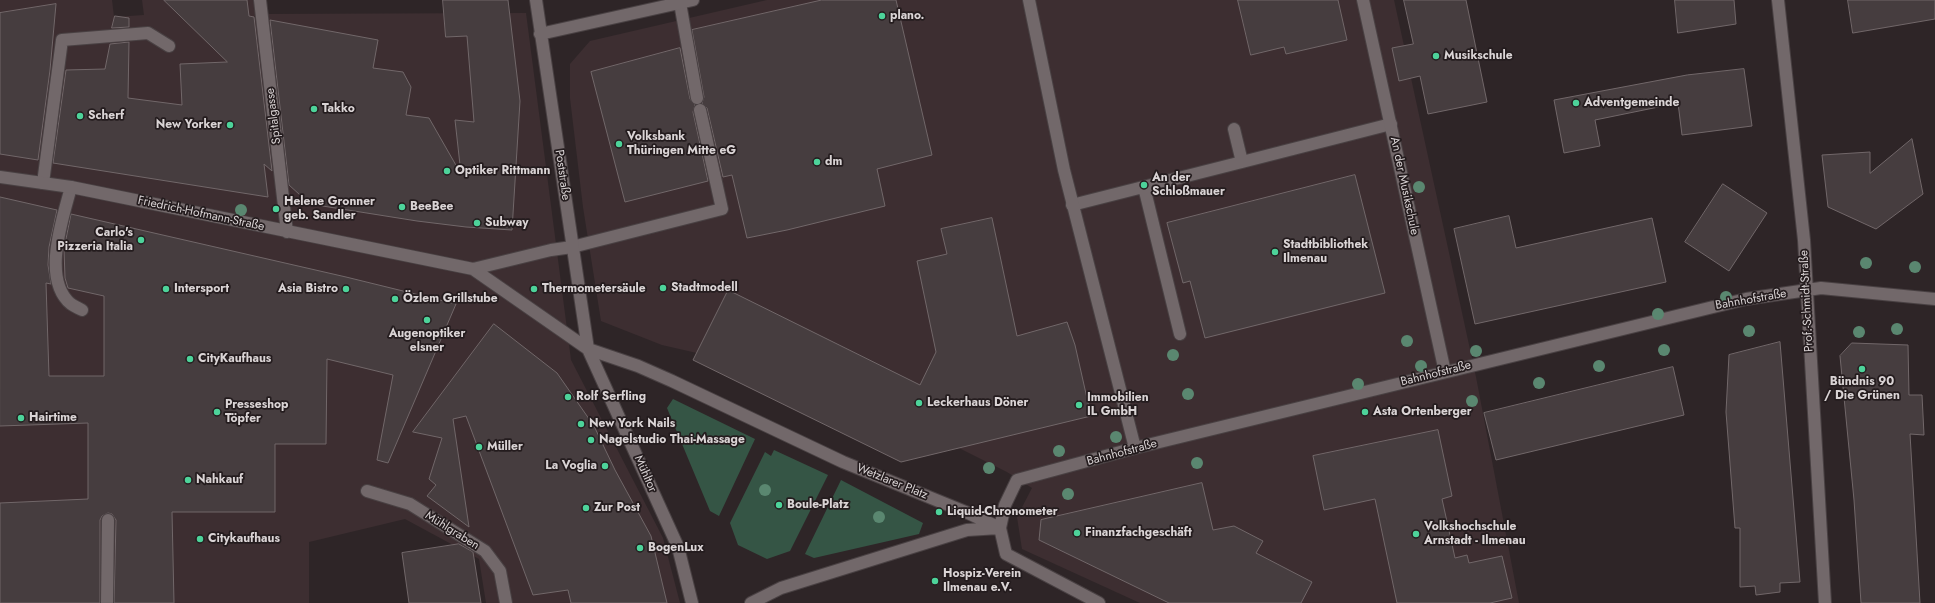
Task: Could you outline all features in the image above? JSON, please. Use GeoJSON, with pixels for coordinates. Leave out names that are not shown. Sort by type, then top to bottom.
{"type":"FeatureCollection","features":[{"type":"Feature","properties":{"kind":"street","name":"Spitalgasse"},"geometry":{"type":"LineString","coordinates":[[260,0],[287,232]]}},
{"type":"Feature","properties":{"kind":"street","name":"Poststraße"},"geometry":{"type":"LineString","coordinates":[[536,0],[588,349]]}},
{"type":"Feature","properties":{"kind":"street"},"geometry":{"type":"LineString","coordinates":[[540,34],[693,0]]}},
{"type":"Feature","properties":{"kind":"street"},"geometry":{"type":"LineString","coordinates":[[1029,0],[1072,205],[1136,448]]}},
{"type":"Feature","properties":{"kind":"street","name":"An der Musikschule"},"geometry":{"type":"LineString","coordinates":[[1363,0],[1445,372]]}},
{"type":"Feature","properties":{"kind":"street","name":"Prof.-Schmidt-Straße"},"geometry":{"type":"LineString","coordinates":[[1778,0],[1804,240],[1825,603]]}},
{"type":"Feature","properties":{"kind":"street"},"geometry":{"type":"LineString","coordinates":[[680,3],[697,98]]}},
{"type":"Feature","properties":{"kind":"street"},"geometry":{"type":"LineString","coordinates":[[43,183],[62,40],[148,33],[169,46]]}},
{"type":"Feature","properties":{"kind":"street","name":"Friedrich-Hofmann-Straße"},"geometry":{"type":"LineString","coordinates":[[473,269],[551,250],[572,247],[722,209],[700,110]]}},
{"type":"Feature","properties":{"kind":"street"},"geometry":{"type":"LineString","coordinates":[[1072,205],[1391,124]]}},
{"type":"Feature","properties":{"kind":"street"},"geometry":{"type":"LineString","coordinates":[[1234,129],[1242,162]]}},
{"type":"Feature","properties":{"kind":"street","name":"Friedrich-Hofmann-Straße"},"geometry":{"type":"LineString","coordinates":[[0,177],[71,187],[473,269],[588,349]]}},
{"type":"Feature","properties":{"kind":"street"},"geometry":{"type":"LineString","coordinates":[[71,187],[56,249],[55,267],[60,291],[70,304],[82,310]]}},
{"type":"Feature","properties":{"kind":"street"},"geometry":{"type":"LineString","coordinates":[[1144,187],[1180,334]]}},
{"type":"Feature","properties":{"kind":"street","name":"Bahnhofstraße"},"geometry":{"type":"LineString","coordinates":[[1099,603],[1006,554],[1000,528],[1005,505],[1017,480],[1136,448],[1746,299],[1821,288],[1935,299]]}},
{"type":"Feature","properties":{"kind":"street","name":"Wetzlarer Platz"},"geometry":{"type":"LineString","coordinates":[[588,349],[644,369],[843,462],[968,513],[1000,528]]}},
{"type":"Feature","properties":{"kind":"street","name":"Mühltor"},"geometry":{"type":"LineString","coordinates":[[588,349],[678,547],[692,603]]}},
{"type":"Feature","properties":{"kind":"street","name":"Mühlgraben"},"geometry":{"type":"LineString","coordinates":[[367,491],[410,504],[485,551],[500,571],[506,603]]}},
{"type":"Feature","properties":{"kind":"street"},"geometry":{"type":"LineString","coordinates":[[107,603],[108,520]]}},
{"type":"Feature","properties":{"kind":"street"},"geometry":{"type":"LineString","coordinates":[[751,603],[782,588],[967,530],[1000,528]]}},
{"type":"Feature","properties":{"kind":"shaded area"},"geometry":{"type":"Polygon","coordinates":[[[0,0],[112,0],[114,17],[144,15],[142,0],[266,0],[267,14],[526,13],[571,360],[663,538],[680,603],[486,603],[479,559],[405,519],[309,542],[309,603],[0,603],[0,0]]]}},
{"type":"Feature","properties":{"kind":"shaded area"},"geometry":{"type":"Polygon","coordinates":[[[767,0],[1394,0],[1476,377],[1519,603],[1140,603],[1022,549],[1017,517],[1032,488],[1007,472],[957,447],[885,454],[693,360],[697,353],[662,345],[601,321],[583,207],[570,98],[570,64],[590,41],[767,0]]]}},
{"type":"Feature","properties":{"kind":"green space"},"geometry":{"type":"Polygon","coordinates":[[[673,399],[755,439],[719,516],[710,511],[667,408],[673,399]]]}},
{"type":"Feature","properties":{"kind":"green space"},"geometry":{"type":"Polygon","coordinates":[[[774,450],[828,475],[790,551],[767,559],[738,545],[730,523],[765,452],[771,456],[774,450]]]}},
{"type":"Feature","properties":{"kind":"green space"},"geometry":{"type":"Polygon","coordinates":[[[841,480],[923,523],[919,534],[814,558],[805,554],[841,480]]]}},
{"type":"Feature","properties":{"kind":"building"},"geometry":{"type":"Polygon","coordinates":[[[164,0],[247,0],[249,16],[254,17],[272,171],[264,164],[268,197],[53,163],[66,70],[105,69],[110,44],[129,42],[128,98],[182,105],[180,64],[227,62],[164,0]]]}},
{"type":"Feature","properties":{"kind":"building"},"geometry":{"type":"Polygon","coordinates":[[[443,0],[508,0],[520,101],[512,230],[466,227],[417,221],[310,204],[289,185],[270,20],[378,40],[373,68],[403,72],[411,87],[406,115],[429,118],[461,174],[455,120],[474,122],[467,36],[446,37],[443,0]]]}},
{"type":"Feature","properties":{"kind":"building"},"geometry":{"type":"Polygon","coordinates":[[[822,0],[896,0],[932,155],[877,169],[885,206],[787,230],[747,238],[732,175],[723,177],[707,108],[702,103],[704,97],[692,30],[822,0]]]}},
{"type":"Feature","properties":{"kind":"building"},"geometry":{"type":"Polygon","coordinates":[[[1238,0],[1338,0],[1347,40],[1286,54],[1284,47],[1251,55],[1238,0]]]}},
{"type":"Feature","properties":{"kind":"building","name":"Musikschule"},"geometry":{"type":"Polygon","coordinates":[[[1404,0],[1466,0],[1487,102],[1428,114],[1420,76],[1399,81],[1392,48],[1413,44],[1404,0]]]}},
{"type":"Feature","properties":{"kind":"building"},"geometry":{"type":"Polygon","coordinates":[[[1675,0],[1734,0],[1736,24],[1678,33],[1675,0]]]}},
{"type":"Feature","properties":{"kind":"building"},"geometry":{"type":"Polygon","coordinates":[[[1848,0],[1935,0],[1935,19],[1853,33],[1848,0]]]}},
{"type":"Feature","properties":{"kind":"building"},"geometry":{"type":"Polygon","coordinates":[[[56,4],[50,70],[38,160],[0,154],[0,13],[56,4]]]}},
{"type":"Feature","properties":{"kind":"building"},"geometry":{"type":"Polygon","coordinates":[[[115,16],[129,18],[129,27],[112,28],[115,16]]]}},
{"type":"Feature","properties":{"kind":"building"},"geometry":{"type":"Polygon","coordinates":[[[680,48],[690,99],[695,105],[693,112],[708,181],[625,202],[591,72],[680,48]]]}},
{"type":"Feature","properties":{"kind":"building"},"geometry":{"type":"Polygon","coordinates":[[[1744,69],[1752,126],[1682,135],[1678,103],[1595,120],[1600,146],[1564,153],[1554,100],[1687,75],[1744,69]]]}},
{"type":"Feature","properties":{"kind":"building"},"geometry":{"type":"Polygon","coordinates":[[[1912,139],[1923,194],[1876,229],[1828,207],[1822,155],[1870,152],[1870,173],[1912,139]]]}},
{"type":"Feature","properties":{"kind":"building","name":"Stadtbibliothek Ilmenau"},"geometry":{"type":"Polygon","coordinates":[[[1355,175],[1385,293],[1205,338],[1190,281],[1183,283],[1167,223],[1355,175]]]}},
{"type":"Feature","properties":{"kind":"building"},"geometry":{"type":"Polygon","coordinates":[[[1723,184],[1767,213],[1729,271],[1685,242],[1723,184]]]}},
{"type":"Feature","properties":{"kind":"building"},"geometry":{"type":"Polygon","coordinates":[[[0,197],[57,210],[49,247],[48,265],[51,284],[46,283],[49,376],[104,376],[104,296],[68,288],[65,278],[64,249],[71,214],[346,277],[456,304],[388,463],[377,460],[393,375],[327,359],[326,444],[275,444],[275,512],[172,512],[174,603],[114,603],[116,520],[112,514],[108,513],[102,516],[100,520],[100,603],[0,603],[0,503],[88,499],[88,423],[0,426],[0,197]]]}},
{"type":"Feature","properties":{"kind":"building"},"geometry":{"type":"Polygon","coordinates":[[[1509,216],[1516,248],[1652,218],[1666,282],[1475,324],[1454,229],[1509,216]]]}},
{"type":"Feature","properties":{"kind":"building"},"geometry":{"type":"Polygon","coordinates":[[[992,218],[1017,336],[1067,322],[1075,345],[1091,416],[901,462],[693,360],[728,290],[920,385],[936,352],[917,261],[947,254],[941,229],[992,218]]]}},
{"type":"Feature","properties":{"kind":"building"},"geometry":{"type":"Polygon","coordinates":[[[494,324],[557,373],[594,426],[615,470],[651,536],[667,603],[571,603],[568,590],[533,595],[466,416],[453,419],[469,527],[427,496],[436,485],[429,479],[442,438],[413,432],[494,324]]]}},
{"type":"Feature","properties":{"kind":"building"},"geometry":{"type":"Polygon","coordinates":[[[1780,342],[1800,582],[1780,583],[1780,592],[1756,595],[1755,586],[1740,587],[1740,528],[1735,528],[1726,412],[1729,355],[1780,342]]]}},
{"type":"Feature","properties":{"kind":"building"},"geometry":{"type":"Polygon","coordinates":[[[1852,343],[1908,345],[1909,395],[1922,395],[1924,435],[1910,434],[1920,603],[1861,603],[1854,500],[1840,356],[1852,343]]]}},
{"type":"Feature","properties":{"kind":"building"},"geometry":{"type":"Polygon","coordinates":[[[1673,367],[1684,415],[1496,460],[1484,413],[1673,367]]]}},
{"type":"Feature","properties":{"kind":"building","name":"Volkshochschule Arnstadt - Ilmenau"},"geometry":{"type":"Polygon","coordinates":[[[1438,430],[1452,496],[1442,499],[1455,558],[1467,555],[1469,563],[1502,556],[1512,598],[1490,603],[1397,603],[1375,499],[1324,510],[1313,456],[1438,430]]]}},
{"type":"Feature","properties":{"kind":"building"},"geometry":{"type":"Polygon","coordinates":[[[1202,483],[1213,530],[1234,526],[1263,541],[1256,553],[1312,582],[1301,603],[1169,603],[1039,540],[1041,520],[1202,483]]]}},
{"type":"Feature","properties":{"kind":"building"},"geometry":{"type":"Polygon","coordinates":[[[459,544],[473,552],[481,603],[409,603],[402,553],[459,544]]]}},
{"type":"Feature","properties":{"kind":"place","name":"plano."},"geometry":{"type":"Point","coordinates":[882,16]}},
{"type":"Feature","properties":{"kind":"place","name":"Musikschule"},"geometry":{"type":"Point","coordinates":[1436,56]}},
{"type":"Feature","properties":{"kind":"place","name":"Adventgemeinde"},"geometry":{"type":"Point","coordinates":[1576,103]}},
{"type":"Feature","properties":{"kind":"place","name":"Takko"},"geometry":{"type":"Point","coordinates":[314,109]}},
{"type":"Feature","properties":{"kind":"place","name":"Scherf"},"geometry":{"type":"Point","coordinates":[80,116]}},
{"type":"Feature","properties":{"kind":"place","name":"New Yorker"},"geometry":{"type":"Point","coordinates":[230,125]}},
{"type":"Feature","properties":{"kind":"place","name":"Volksbank Thüringen Mitte eG"},"geometry":{"type":"Point","coordinates":[619,144]}},
{"type":"Feature","properties":{"kind":"place","name":"dm"},"geometry":{"type":"Point","coordinates":[817,162]}},
{"type":"Feature","properties":{"kind":"place","name":"Optiker Rittmann"},"geometry":{"type":"Point","coordinates":[447,171]}},
{"type":"Feature","properties":{"kind":"place","name":"An der Schloßmauer"},"geometry":{"type":"Point","coordinates":[1144,185]}},
{"type":"Feature","properties":{"kind":"place","name":"BeeBee"},"geometry":{"type":"Point","coordinates":[402,207]}},
{"type":"Feature","properties":{"kind":"place","name":"Helene Gronner geb. Sandler"},"geometry":{"type":"Point","coordinates":[276,209]}},
{"type":"Feature","properties":{"kind":"place","name":"Subway"},"geometry":{"type":"Point","coordinates":[477,223]}},
{"type":"Feature","properties":{"kind":"place","name":"Carlo's Pizzeria Italia"},"geometry":{"type":"Point","coordinates":[141,240]}},
{"type":"Feature","properties":{"kind":"place","name":"Stadtbibliothek Ilmenau"},"geometry":{"type":"Point","coordinates":[1275,252]}},
{"type":"Feature","properties":{"kind":"place","name":"Stadtmodell"},"geometry":{"type":"Point","coordinates":[663,288]}},
{"type":"Feature","properties":{"kind":"place","name":"Intersport"},"geometry":{"type":"Point","coordinates":[166,289]}},
{"type":"Feature","properties":{"kind":"place","name":"Asia Bistro"},"geometry":{"type":"Point","coordinates":[346,289]}},
{"type":"Feature","properties":{"kind":"place","name":"Thermometersäule"},"geometry":{"type":"Point","coordinates":[534,289]}},
{"type":"Feature","properties":{"kind":"place","name":"Özlem Grillstube"},"geometry":{"type":"Point","coordinates":[395,299]}},
{"type":"Feature","properties":{"kind":"place","name":"Augenoptiker elsner"},"geometry":{"type":"Point","coordinates":[427,320]}},
{"type":"Feature","properties":{"kind":"place","name":"CityKaufhaus"},"geometry":{"type":"Point","coordinates":[190,359]}},
{"type":"Feature","properties":{"kind":"place","name":"Bündnis 90 / Die Grünen"},"geometry":{"type":"Point","coordinates":[1862,369]}},
{"type":"Feature","properties":{"kind":"place","name":"Rolf Serfling"},"geometry":{"type":"Point","coordinates":[568,397]}},
{"type":"Feature","properties":{"kind":"place","name":"Leckerhaus Döner"},"geometry":{"type":"Point","coordinates":[919,403]}},
{"type":"Feature","properties":{"kind":"place","name":"Immobilien IL GmbH"},"geometry":{"type":"Point","coordinates":[1079,405]}},
{"type":"Feature","properties":{"kind":"place","name":"Presseshop Töpfer"},"geometry":{"type":"Point","coordinates":[217,412]}},
{"type":"Feature","properties":{"kind":"place","name":"Asta Ortenberger"},"geometry":{"type":"Point","coordinates":[1365,412]}},
{"type":"Feature","properties":{"kind":"place","name":"Hairtime"},"geometry":{"type":"Point","coordinates":[21,418]}},
{"type":"Feature","properties":{"kind":"place","name":"New York Nails"},"geometry":{"type":"Point","coordinates":[581,424]}},
{"type":"Feature","properties":{"kind":"place","name":"Nagelstudio Thai-Massage"},"geometry":{"type":"Point","coordinates":[591,440]}},
{"type":"Feature","properties":{"kind":"place","name":"Müller"},"geometry":{"type":"Point","coordinates":[479,447]}},
{"type":"Feature","properties":{"kind":"place","name":"La Voglia"},"geometry":{"type":"Point","coordinates":[605,466]}},
{"type":"Feature","properties":{"kind":"place","name":"Nahkauf"},"geometry":{"type":"Point","coordinates":[188,480]}},
{"type":"Feature","properties":{"kind":"place","name":"Boule-Platz"},"geometry":{"type":"Point","coordinates":[779,505]}},
{"type":"Feature","properties":{"kind":"place","name":"Zur Post"},"geometry":{"type":"Point","coordinates":[586,508]}},
{"type":"Feature","properties":{"kind":"place","name":"Liquid-Chronometer"},"geometry":{"type":"Point","coordinates":[939,512]}},
{"type":"Feature","properties":{"kind":"place","name":"Finanzfachgeschäft"},"geometry":{"type":"Point","coordinates":[1077,533]}},
{"type":"Feature","properties":{"kind":"place","name":"Volkshochschule Arnstadt - Ilmenau"},"geometry":{"type":"Point","coordinates":[1416,534]}},
{"type":"Feature","properties":{"kind":"place","name":"Citykaufhaus"},"geometry":{"type":"Point","coordinates":[200,539]}},
{"type":"Feature","properties":{"kind":"place","name":"BogenLux"},"geometry":{"type":"Point","coordinates":[640,548]}},
{"type":"Feature","properties":{"kind":"place","name":"Hospiz-Verein Ilmenau e.V."},"geometry":{"type":"Point","coordinates":[935,581]}}]}
